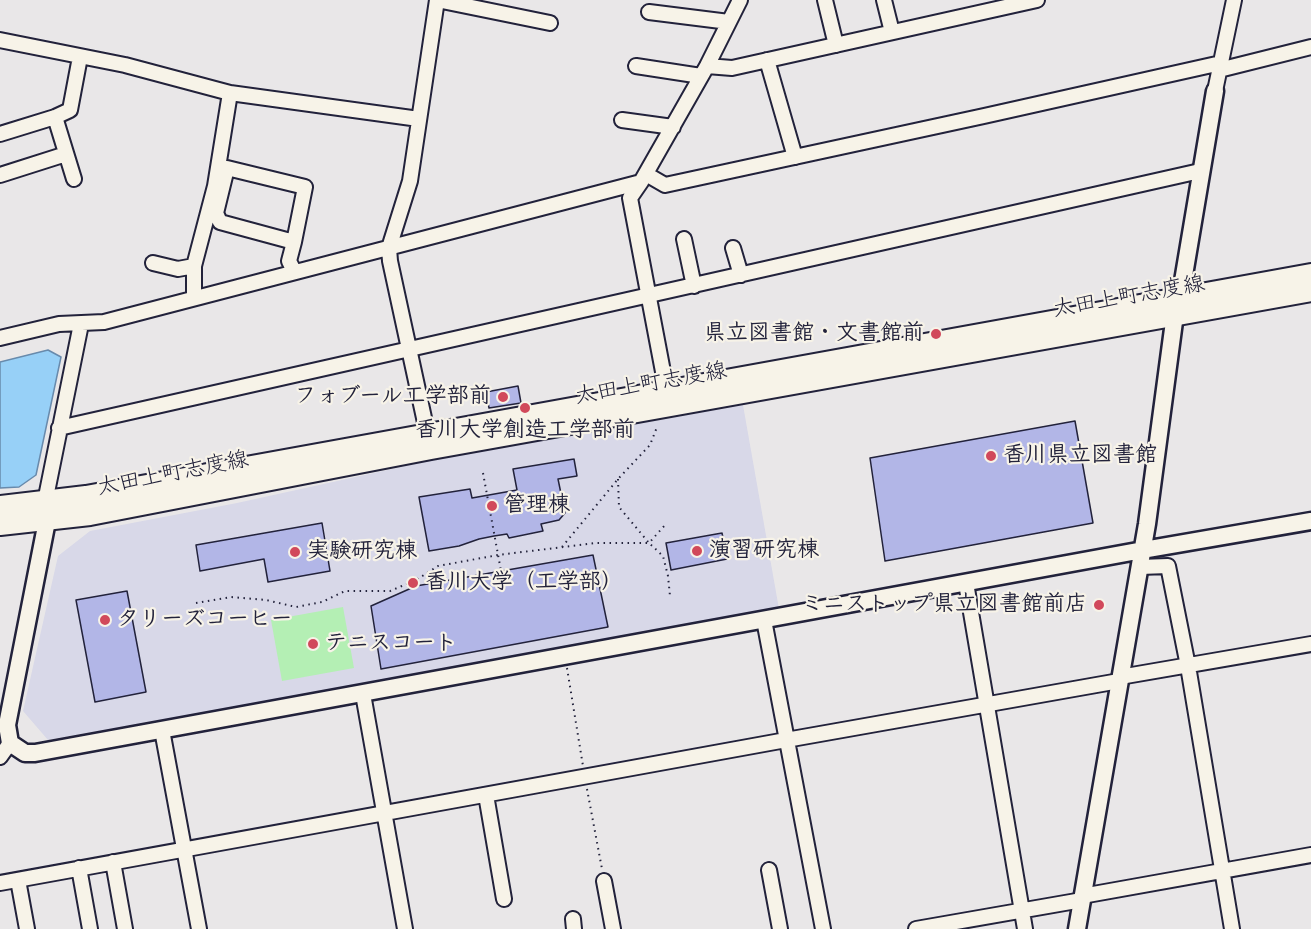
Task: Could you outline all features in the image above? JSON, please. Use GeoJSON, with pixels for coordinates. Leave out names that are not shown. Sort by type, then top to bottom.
{"type":"FeatureCollection","features":[{"type":"Feature","properties":{"kind":"main road","name":"太田上町志度線"},"geometry":{"type":"LineString","coordinates":[[1178,307],[1311,274]]}},
{"type":"Feature","properties":{"kind":"main road","name":"太田上町志度線"},"geometry":{"type":"LineString","coordinates":[[0,525],[46,511],[668,398],[1178,307],[1311,291]]}},
{"type":"Feature","properties":{"kind":"main road","name":"太田上町志度線"},"geometry":{"type":"LineString","coordinates":[[0,506],[46,511]]}},
{"type":"Feature","properties":{"kind":"street"},"geometry":{"type":"LineString","coordinates":[[429,441],[389,248],[410,181],[437,0],[550,23]]}},
{"type":"Feature","properties":{"kind":"street"},"geometry":{"type":"LineString","coordinates":[[668,398],[630,198],[673,127],[740,0]]}},
{"type":"Feature","properties":{"kind":"street"},"geometry":{"type":"LineString","coordinates":[[825,0],[836,45]]}},
{"type":"Feature","properties":{"kind":"street"},"geometry":{"type":"LineString","coordinates":[[884,0],[892,32]]}},
{"type":"Feature","properties":{"kind":"street"},"geometry":{"type":"LineString","coordinates":[[636,66],[704,71],[732,68],[1037,0]]}},
{"type":"Feature","properties":{"kind":"street"},"geometry":{"type":"LineString","coordinates":[[1077,929],[1142,558],[1200,171],[1234,0]]}},
{"type":"Feature","properties":{"kind":"street"},"geometry":{"type":"LineString","coordinates":[[649,12],[729,22]]}},
{"type":"Feature","properties":{"kind":"street"},"geometry":{"type":"LineString","coordinates":[[0,40],[125,65],[230,93],[419,119]]}},
{"type":"Feature","properties":{"kind":"street"},"geometry":{"type":"LineString","coordinates":[[0,338],[59,324],[104,322],[389,248],[644,178],[665,184],[1311,47]]}},
{"type":"Feature","properties":{"kind":"street"},"geometry":{"type":"LineString","coordinates":[[0,134],[70,110],[80,57]]}},
{"type":"Feature","properties":{"kind":"street"},"geometry":{"type":"LineString","coordinates":[[767,60],[795,157]]}},
{"type":"Feature","properties":{"kind":"street"},"geometry":{"type":"LineString","coordinates":[[194,297],[194,266],[215,186],[230,93]]}},
{"type":"Feature","properties":{"kind":"street"},"geometry":{"type":"LineString","coordinates":[[55,117],[74,179]]}},
{"type":"Feature","properties":{"kind":"street"},"geometry":{"type":"LineString","coordinates":[[621,120],[673,127]]}},
{"type":"Feature","properties":{"kind":"street"},"geometry":{"type":"LineString","coordinates":[[0,176],[66,154]]}},
{"type":"Feature","properties":{"kind":"street"},"geometry":{"type":"LineString","coordinates":[[294,242],[220,222],[216,213],[227,168],[305,187],[294,242],[290,261],[294,272]]}},
{"type":"Feature","properties":{"kind":"street"},"geometry":{"type":"LineString","coordinates":[[59,428],[1200,171]]}},
{"type":"Feature","properties":{"kind":"street"},"geometry":{"type":"LineString","coordinates":[[684,239],[694,286]]}},
{"type":"Feature","properties":{"kind":"street"},"geometry":{"type":"LineString","coordinates":[[733,248],[741,275]]}},
{"type":"Feature","properties":{"kind":"street"},"geometry":{"type":"LineString","coordinates":[[153,263],[178,269],[194,266]]}},
{"type":"Feature","properties":{"kind":"street"},"geometry":{"type":"LineString","coordinates":[[0,757],[10,743],[7,724],[59,428],[81,324]]}},
{"type":"Feature","properties":{"kind":"street"},"geometry":{"type":"LineString","coordinates":[[10,743],[25,753],[35,753],[966,583],[1142,558],[1311,521]]}},
{"type":"Feature","properties":{"kind":"street"},"geometry":{"type":"LineString","coordinates":[[1142,558],[1168,566],[1188,666],[1232,929]]}},
{"type":"Feature","properties":{"kind":"street"},"geometry":{"type":"LineString","coordinates":[[966,583],[1024,929]]}},
{"type":"Feature","properties":{"kind":"street"},"geometry":{"type":"LineString","coordinates":[[764,620],[823,929]]}},
{"type":"Feature","properties":{"kind":"street"},"geometry":{"type":"LineString","coordinates":[[0,883],[987,705],[1311,644]]}},
{"type":"Feature","properties":{"kind":"street"},"geometry":{"type":"LineString","coordinates":[[363,693],[405,929]]}},
{"type":"Feature","properties":{"kind":"street"},"geometry":{"type":"LineString","coordinates":[[162,730],[200,929]]}},
{"type":"Feature","properties":{"kind":"street"},"geometry":{"type":"LineString","coordinates":[[486,795],[504,899]]}},
{"type":"Feature","properties":{"kind":"street"},"geometry":{"type":"LineString","coordinates":[[924,928],[1311,855]]}},
{"type":"Feature","properties":{"kind":"street"},"geometry":{"type":"LineString","coordinates":[[113,862],[125,929]]}},
{"type":"Feature","properties":{"kind":"street"},"geometry":{"type":"LineString","coordinates":[[79,868],[90,929]]}},
{"type":"Feature","properties":{"kind":"street"},"geometry":{"type":"LineString","coordinates":[[769,870],[780,929]]}},
{"type":"Feature","properties":{"kind":"street"},"geometry":{"type":"LineString","coordinates":[[18,880],[27,929]]}},
{"type":"Feature","properties":{"kind":"street"},"geometry":{"type":"LineString","coordinates":[[604,881],[613,929]]}},
{"type":"Feature","properties":{"kind":"path"},"geometry":{"type":"LineString","coordinates":[[562,547],[618,479],[650,445],[657,427]]}},
{"type":"Feature","properties":{"kind":"path"},"geometry":{"type":"LineString","coordinates":[[483,472],[501,571]]}},
{"type":"Feature","properties":{"kind":"path"},"geometry":{"type":"LineString","coordinates":[[618,479],[619,507],[663,556],[670,596]]}},
{"type":"Feature","properties":{"kind":"path"},"geometry":{"type":"LineString","coordinates":[[196,603],[231,597],[266,600],[296,607],[322,602],[345,591],[390,591],[416,580],[438,566],[498,555],[596,543],[649,543],[665,525]]}},
{"type":"Feature","properties":{"kind":"shaded area","name":"香川大学（工学部）"},"geometry":{"type":"Polygon","coordinates":[[[743,405],[779,609],[48,740],[23,711],[58,556],[90,531],[237,503],[433,460],[743,405]]]}},
{"type":"Feature","properties":{"kind":"green space","name":"テニスコート"},"geometry":{"type":"Polygon","coordinates":[[[343,607],[354,668],[282,681],[271,620],[343,607]]]}},
{"type":"Feature","properties":{"kind":"water"},"geometry":{"type":"Polygon","coordinates":[[[48,350],[61,357],[36,475],[19,487],[0,488],[0,362],[48,350]]]}},
{"type":"Feature","properties":{"kind":"building","name":"フォブール工学部前"},"geometry":{"type":"Polygon","coordinates":[[[518,386],[521,403],[489,408],[486,392],[518,386]]]}},
{"type":"Feature","properties":{"kind":"building"},"geometry":{"type":"Polygon","coordinates":[[[1075,421],[1093,523],[885,561],[870,458],[1075,421]]]}},
{"type":"Feature","properties":{"kind":"building","name":"管理棟"},"geometry":{"type":"Polygon","coordinates":[[[574,459],[577,476],[558,479],[565,513],[559,520],[541,524],[543,531],[509,538],[507,534],[494,536],[459,546],[429,551],[419,497],[470,489],[472,498],[517,490],[513,469],[574,459]]]}},
{"type":"Feature","properties":{"kind":"building","name":"実験研究棟"},"geometry":{"type":"Polygon","coordinates":[[[322,523],[330,571],[268,582],[264,559],[200,571],[196,545],[322,523]]]}},
{"type":"Feature","properties":{"kind":"building","name":"演習研究棟"},"geometry":{"type":"Polygon","coordinates":[[[722,533],[727,559],[671,570],[666,543],[722,533]]]}},
{"type":"Feature","properties":{"kind":"building"},"geometry":{"type":"Polygon","coordinates":[[[593,555],[608,627],[381,669],[371,606],[416,586],[593,555]]]}},
{"type":"Feature","properties":{"kind":"building"},"geometry":{"type":"Polygon","coordinates":[[[127,591],[146,692],[95,702],[76,600],[127,591]]]}},
{"type":"Feature","properties":{"kind":"place","name":"県立図書館・文書館前"},"geometry":{"type":"Point","coordinates":[936,334]}},
{"type":"Feature","properties":{"kind":"place","name":"フォブール工学部前"},"geometry":{"type":"Point","coordinates":[503,397]}},
{"type":"Feature","properties":{"kind":"place","name":"香川大学創造工学部前"},"geometry":{"type":"Point","coordinates":[525,408]}},
{"type":"Feature","properties":{"kind":"place","name":"香川県立図書館"},"geometry":{"type":"Point","coordinates":[991,456]}},
{"type":"Feature","properties":{"kind":"place","name":"管理棟"},"geometry":{"type":"Point","coordinates":[492,506]}},
{"type":"Feature","properties":{"kind":"place","name":"演習研究棟"},"geometry":{"type":"Point","coordinates":[697,551]}},
{"type":"Feature","properties":{"kind":"place","name":"実験研究棟"},"geometry":{"type":"Point","coordinates":[295,552]}},
{"type":"Feature","properties":{"kind":"place","name":"香川大学（工学部）"},"geometry":{"type":"Point","coordinates":[413,583]}},
{"type":"Feature","properties":{"kind":"place","name":"ミニストップ県立図書館前店"},"geometry":{"type":"Point","coordinates":[1099,605]}},
{"type":"Feature","properties":{"kind":"place","name":"タリーズコーヒー"},"geometry":{"type":"Point","coordinates":[105,620]}},
{"type":"Feature","properties":{"kind":"place","name":"テニスコート"},"geometry":{"type":"Point","coordinates":[313,644]}}]}
